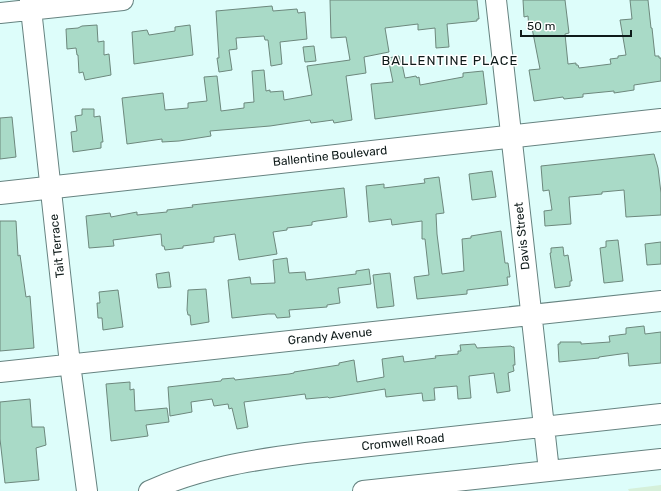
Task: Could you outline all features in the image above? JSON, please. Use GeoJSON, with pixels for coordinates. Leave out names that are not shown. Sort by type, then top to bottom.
{"type":"FeatureCollection","features":[{"type":"Feature","properties":{"kind":"main road","name":"Ballentine Boulevard"},"geometry":{"type":"LineString","coordinates":[[0,193],[661,120]]}},
{"type":"Feature","properties":{"kind":"street"},"geometry":{"type":"LineString","coordinates":[[0,13],[31,5],[123,0]]}},
{"type":"Feature","properties":{"kind":"street","name":"Davis Street"},"geometry":{"type":"LineString","coordinates":[[496,0],[549,471]]}},
{"type":"Feature","properties":{"kind":"street","name":"Tait Terrace"},"geometry":{"type":"LineString","coordinates":[[31,5],[70,364],[87,491]]}},
{"type":"Feature","properties":{"kind":"street","name":"Grandy Avenue"},"geometry":{"type":"LineString","coordinates":[[0,372],[661,301]]}},
{"type":"Feature","properties":{"kind":"street","name":"Cromwell Road"},"geometry":{"type":"LineString","coordinates":[[149,491],[208,470],[252,460],[310,452],[661,414]]}},
{"type":"Feature","properties":{"kind":"street"},"geometry":{"type":"LineString","coordinates":[[363,491],[661,459]]}},
{"type":"Feature","properties":{"kind":"green space"},"geometry":{"type":"Polygon","coordinates":[[[661,485],[661,491],[629,491],[628,489],[661,485]]]}},
{"type":"Feature","properties":{"kind":"building"},"geometry":{"type":"Polygon","coordinates":[[[330,0],[477,0],[479,19],[477,19],[477,21],[447,24],[449,47],[436,48],[435,28],[418,30],[418,24],[385,28],[389,52],[364,57],[366,73],[346,76],[352,120],[334,123],[333,120],[311,123],[310,120],[270,126],[210,131],[211,136],[179,141],[162,142],[162,139],[127,144],[122,98],[163,93],[165,110],[188,108],[188,103],[207,101],[204,77],[217,76],[221,111],[244,108],[244,103],[254,102],[252,71],[264,70],[266,91],[283,91],[284,100],[312,95],[307,66],[350,60],[346,37],[331,38],[330,0]]]}},
{"type":"Feature","properties":{"kind":"building"},"geometry":{"type":"Polygon","coordinates":[[[523,0],[565,0],[569,33],[565,34],[568,64],[576,63],[579,68],[611,64],[610,59],[626,55],[620,20],[632,19],[630,0],[648,0],[655,56],[659,56],[659,58],[661,58],[661,81],[634,85],[634,90],[614,93],[614,91],[583,94],[583,97],[564,99],[563,97],[534,101],[529,70],[540,69],[532,28],[529,29],[528,16],[524,17],[523,0]]]}},
{"type":"Feature","properties":{"kind":"building"},"geometry":{"type":"Polygon","coordinates":[[[272,6],[273,11],[297,9],[298,13],[305,12],[307,39],[280,42],[282,64],[271,66],[268,40],[265,40],[264,36],[236,38],[237,49],[229,50],[232,70],[219,72],[217,58],[219,58],[216,11],[272,6]]]}},
{"type":"Feature","properties":{"kind":"building"},"geometry":{"type":"Polygon","coordinates":[[[97,25],[98,42],[104,41],[104,55],[109,54],[111,75],[85,80],[83,72],[79,73],[76,48],[67,49],[66,29],[97,25]]]}},
{"type":"Feature","properties":{"kind":"building"},"geometry":{"type":"Polygon","coordinates":[[[190,25],[193,55],[134,64],[132,32],[147,30],[149,35],[175,31],[175,27],[190,25]]]}},
{"type":"Feature","properties":{"kind":"building"},"geometry":{"type":"Polygon","coordinates":[[[314,46],[316,61],[305,62],[303,47],[314,46]]]}},
{"type":"Feature","properties":{"kind":"building"},"geometry":{"type":"Polygon","coordinates":[[[399,56],[405,78],[416,76],[417,78],[419,77],[420,85],[463,77],[463,73],[483,71],[487,104],[375,119],[371,84],[393,82],[388,58],[399,56]]]}},
{"type":"Feature","properties":{"kind":"building"},"geometry":{"type":"Polygon","coordinates":[[[82,109],[94,109],[94,117],[100,116],[103,142],[101,142],[101,148],[73,152],[71,132],[77,131],[75,116],[82,115],[82,109]]]}},
{"type":"Feature","properties":{"kind":"building"},"geometry":{"type":"Polygon","coordinates":[[[12,117],[16,157],[0,159],[0,118],[12,117]]]}},
{"type":"Feature","properties":{"kind":"building"},"geometry":{"type":"Polygon","coordinates":[[[654,154],[658,168],[661,193],[661,215],[626,217],[624,190],[602,192],[602,194],[569,197],[571,224],[545,226],[544,211],[552,210],[549,190],[543,191],[541,166],[654,154]]]}},
{"type":"Feature","properties":{"kind":"building"},"geometry":{"type":"Polygon","coordinates":[[[492,171],[496,197],[472,200],[469,174],[492,171]]]}},
{"type":"Feature","properties":{"kind":"building"},"geometry":{"type":"Polygon","coordinates":[[[439,177],[444,213],[436,214],[442,274],[464,271],[462,239],[501,231],[505,263],[508,263],[510,277],[507,277],[508,285],[467,290],[467,294],[417,299],[414,277],[429,275],[425,239],[422,239],[422,221],[392,225],[391,219],[369,222],[366,186],[384,184],[384,188],[425,183],[424,179],[439,177]]]}},
{"type":"Feature","properties":{"kind":"building"},"geometry":{"type":"Polygon","coordinates":[[[344,188],[347,217],[312,222],[312,225],[287,228],[287,230],[273,232],[277,254],[239,260],[235,234],[214,237],[214,242],[165,250],[164,246],[162,246],[161,234],[113,240],[114,246],[89,248],[86,216],[110,213],[111,217],[137,212],[137,215],[167,212],[167,210],[193,207],[192,205],[344,188]]]}},
{"type":"Feature","properties":{"kind":"building"},"geometry":{"type":"Polygon","coordinates":[[[0,221],[16,221],[18,256],[20,255],[26,297],[30,296],[34,348],[0,351],[0,221]]]}},
{"type":"Feature","properties":{"kind":"building"},"geometry":{"type":"Polygon","coordinates":[[[618,240],[623,281],[604,283],[600,248],[606,247],[606,241],[618,240]]]}},
{"type":"Feature","properties":{"kind":"building"},"geometry":{"type":"Polygon","coordinates":[[[661,242],[661,264],[647,265],[645,244],[661,242]]]}},
{"type":"Feature","properties":{"kind":"building"},"geometry":{"type":"Polygon","coordinates":[[[563,247],[564,256],[568,255],[572,281],[570,281],[570,286],[555,288],[550,253],[551,248],[563,247]]]}},
{"type":"Feature","properties":{"kind":"building"},"geometry":{"type":"Polygon","coordinates":[[[287,258],[289,273],[305,272],[306,280],[356,274],[356,271],[369,269],[371,284],[338,288],[340,303],[327,305],[327,307],[289,310],[290,317],[277,318],[275,314],[268,314],[232,318],[228,280],[250,277],[251,284],[275,283],[273,260],[287,258]]]}},
{"type":"Feature","properties":{"kind":"building"},"geometry":{"type":"Polygon","coordinates":[[[169,272],[171,287],[158,288],[156,274],[169,272]]]}},
{"type":"Feature","properties":{"kind":"building"},"geometry":{"type":"Polygon","coordinates":[[[390,273],[394,306],[377,308],[373,275],[390,273]]]}},
{"type":"Feature","properties":{"kind":"building"},"geometry":{"type":"Polygon","coordinates":[[[206,289],[209,322],[191,325],[190,315],[188,315],[187,310],[188,290],[206,289]]]}},
{"type":"Feature","properties":{"kind":"building"},"geometry":{"type":"Polygon","coordinates":[[[118,290],[123,327],[103,330],[102,318],[98,318],[97,303],[100,303],[99,292],[118,290]]]}},
{"type":"Feature","properties":{"kind":"building"},"geometry":{"type":"Polygon","coordinates":[[[644,326],[645,334],[661,332],[661,363],[629,366],[628,353],[599,358],[559,362],[558,344],[560,344],[560,342],[581,342],[581,344],[610,342],[609,336],[626,334],[626,328],[644,326]]]}},
{"type":"Feature","properties":{"kind":"building"},"geometry":{"type":"Polygon","coordinates":[[[475,344],[477,348],[514,347],[514,371],[508,373],[510,391],[497,393],[494,373],[469,376],[471,398],[458,399],[457,386],[434,388],[435,400],[423,401],[422,393],[386,397],[385,389],[329,398],[306,399],[305,394],[244,402],[248,427],[237,429],[232,408],[229,409],[228,404],[214,406],[212,399],[191,402],[192,412],[170,416],[168,387],[221,381],[222,379],[234,378],[235,380],[289,374],[339,365],[339,363],[354,360],[357,382],[384,377],[382,359],[403,356],[404,362],[436,358],[435,356],[458,354],[458,351],[461,351],[460,345],[475,344]]]}},
{"type":"Feature","properties":{"kind":"building"},"geometry":{"type":"Polygon","coordinates":[[[130,382],[130,390],[134,389],[135,411],[167,408],[169,422],[146,425],[148,436],[111,441],[106,384],[130,382]]]}},
{"type":"Feature","properties":{"kind":"building"},"geometry":{"type":"Polygon","coordinates":[[[30,399],[32,427],[44,427],[46,445],[36,448],[39,480],[5,483],[0,439],[0,402],[30,399]]]}},
{"type":"Feature","properties":{"kind":"district","name":"BALLENTINE PLACE"},"geometry":{"type":"Point","coordinates":[450,60]}}]}
